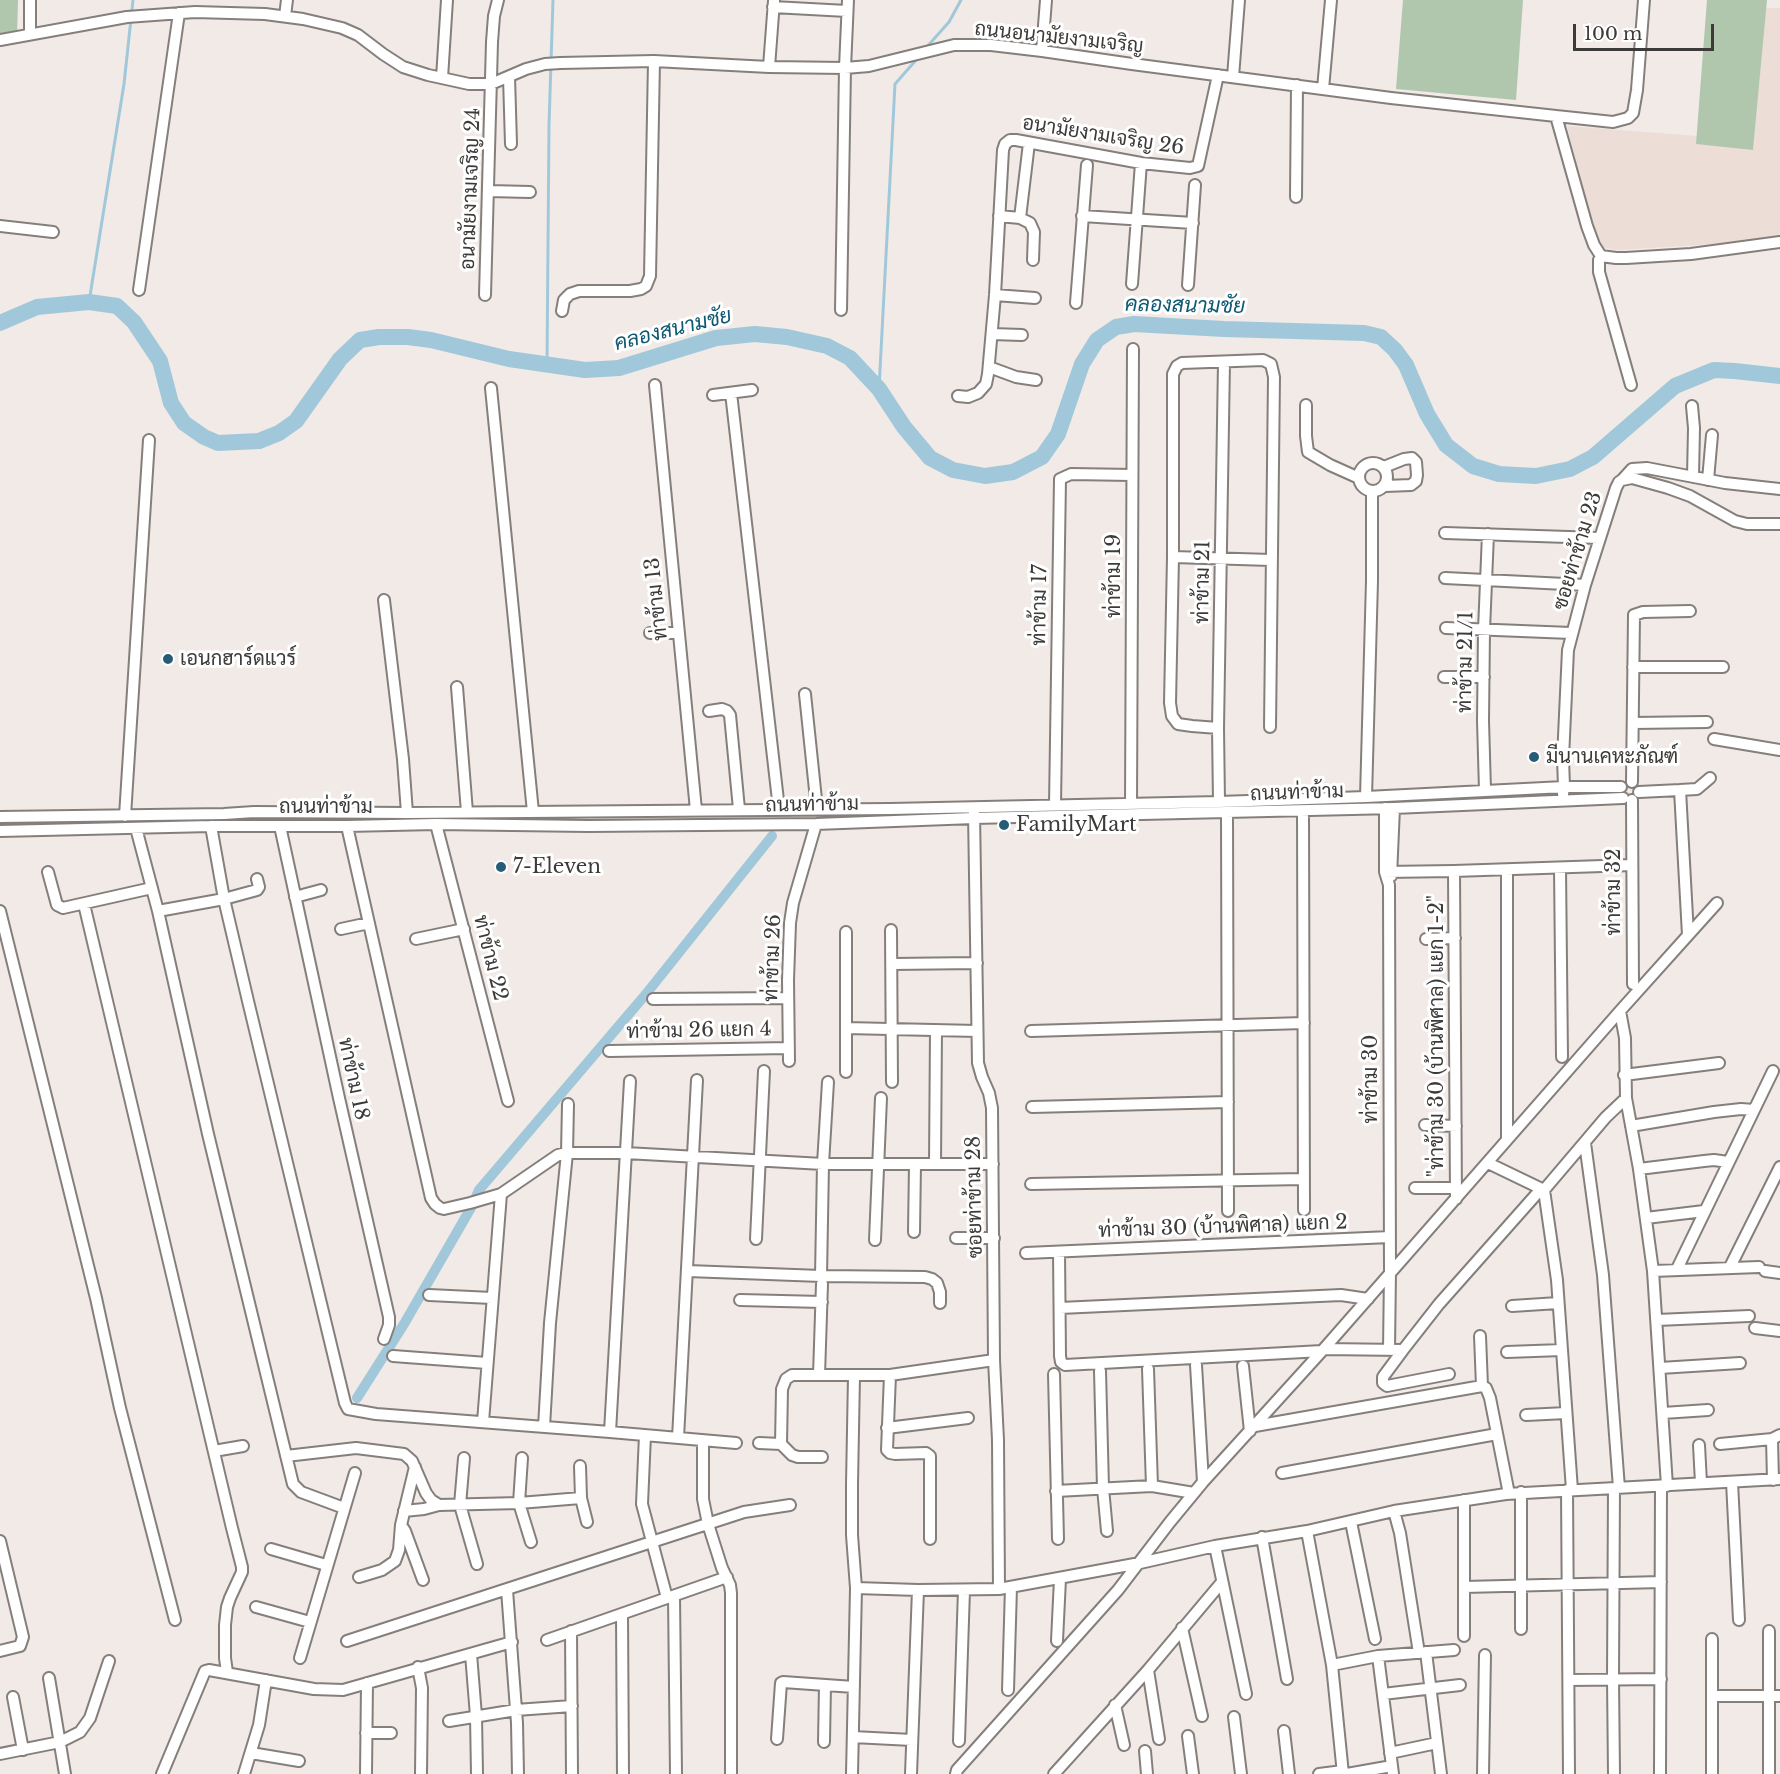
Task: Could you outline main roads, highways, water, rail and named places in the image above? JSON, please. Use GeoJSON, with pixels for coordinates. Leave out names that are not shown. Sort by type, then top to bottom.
{"type":"FeatureCollection","features":[{"type":"Feature","properties":{"kind":"waterway"},"geometry":{"type":"LineString","coordinates":[[89,302],[124,84],[133,0]]}},
{"type":"Feature","properties":{"kind":"waterway"},"geometry":{"type":"LineString","coordinates":[[547,365],[549,125],[553,0]]}},
{"type":"Feature","properties":{"kind":"waterway"},"geometry":{"type":"LineString","coordinates":[[925,49],[949,22],[961,0]]}},
{"type":"Feature","properties":{"kind":"waterway"},"geometry":{"type":"LineString","coordinates":[[879,389],[895,84],[917,59]]}},
{"type":"Feature","properties":{"kind":"waterway","name":"คลองสนามชัย"},"geometry":{"type":"LineString","coordinates":[[0,323],[37,307],[89,302],[117,306],[134,322],[160,361],[171,403],[184,423],[204,437],[218,443],[259,441],[279,433],[296,421],[340,359],[360,340],[379,337],[431,340],[509,359],[585,370],[619,368],[716,338],[755,334],[787,337],[827,346],[850,358],[879,389],[904,427],[930,458],[953,470],[985,476],[1013,472],[1042,457],[1058,434],[1082,364],[1097,340],[1116,327],[1134,324],[1364,333],[1381,337],[1406,365],[1427,414],[1446,445],[1473,466],[1499,474],[1536,476],[1570,469],[1593,457],[1675,386],[1714,370],[1780,376]]}},
{"type":"Feature","properties":{"kind":"waterway"},"geometry":{"type":"LineString","coordinates":[[357,1398],[404,1324],[479,1190],[646,994],[772,836]]}},
{"type":"Feature","properties":{"kind":"place","name":"เอนกฮาร์ดแวร์"},"geometry":{"type":"Point","coordinates":[168,659]}},
{"type":"Feature","properties":{"kind":"place","name":"มีนานเคหะภัณฑ์"},"geometry":{"type":"Point","coordinates":[1534,757]}},
{"type":"Feature","properties":{"kind":"place","name":"FamilyMart"},"geometry":{"type":"Point","coordinates":[1004,825]}},
{"type":"Feature","properties":{"kind":"place","name":"7-Eleven"},"geometry":{"type":"Point","coordinates":[501,867]}}]}
